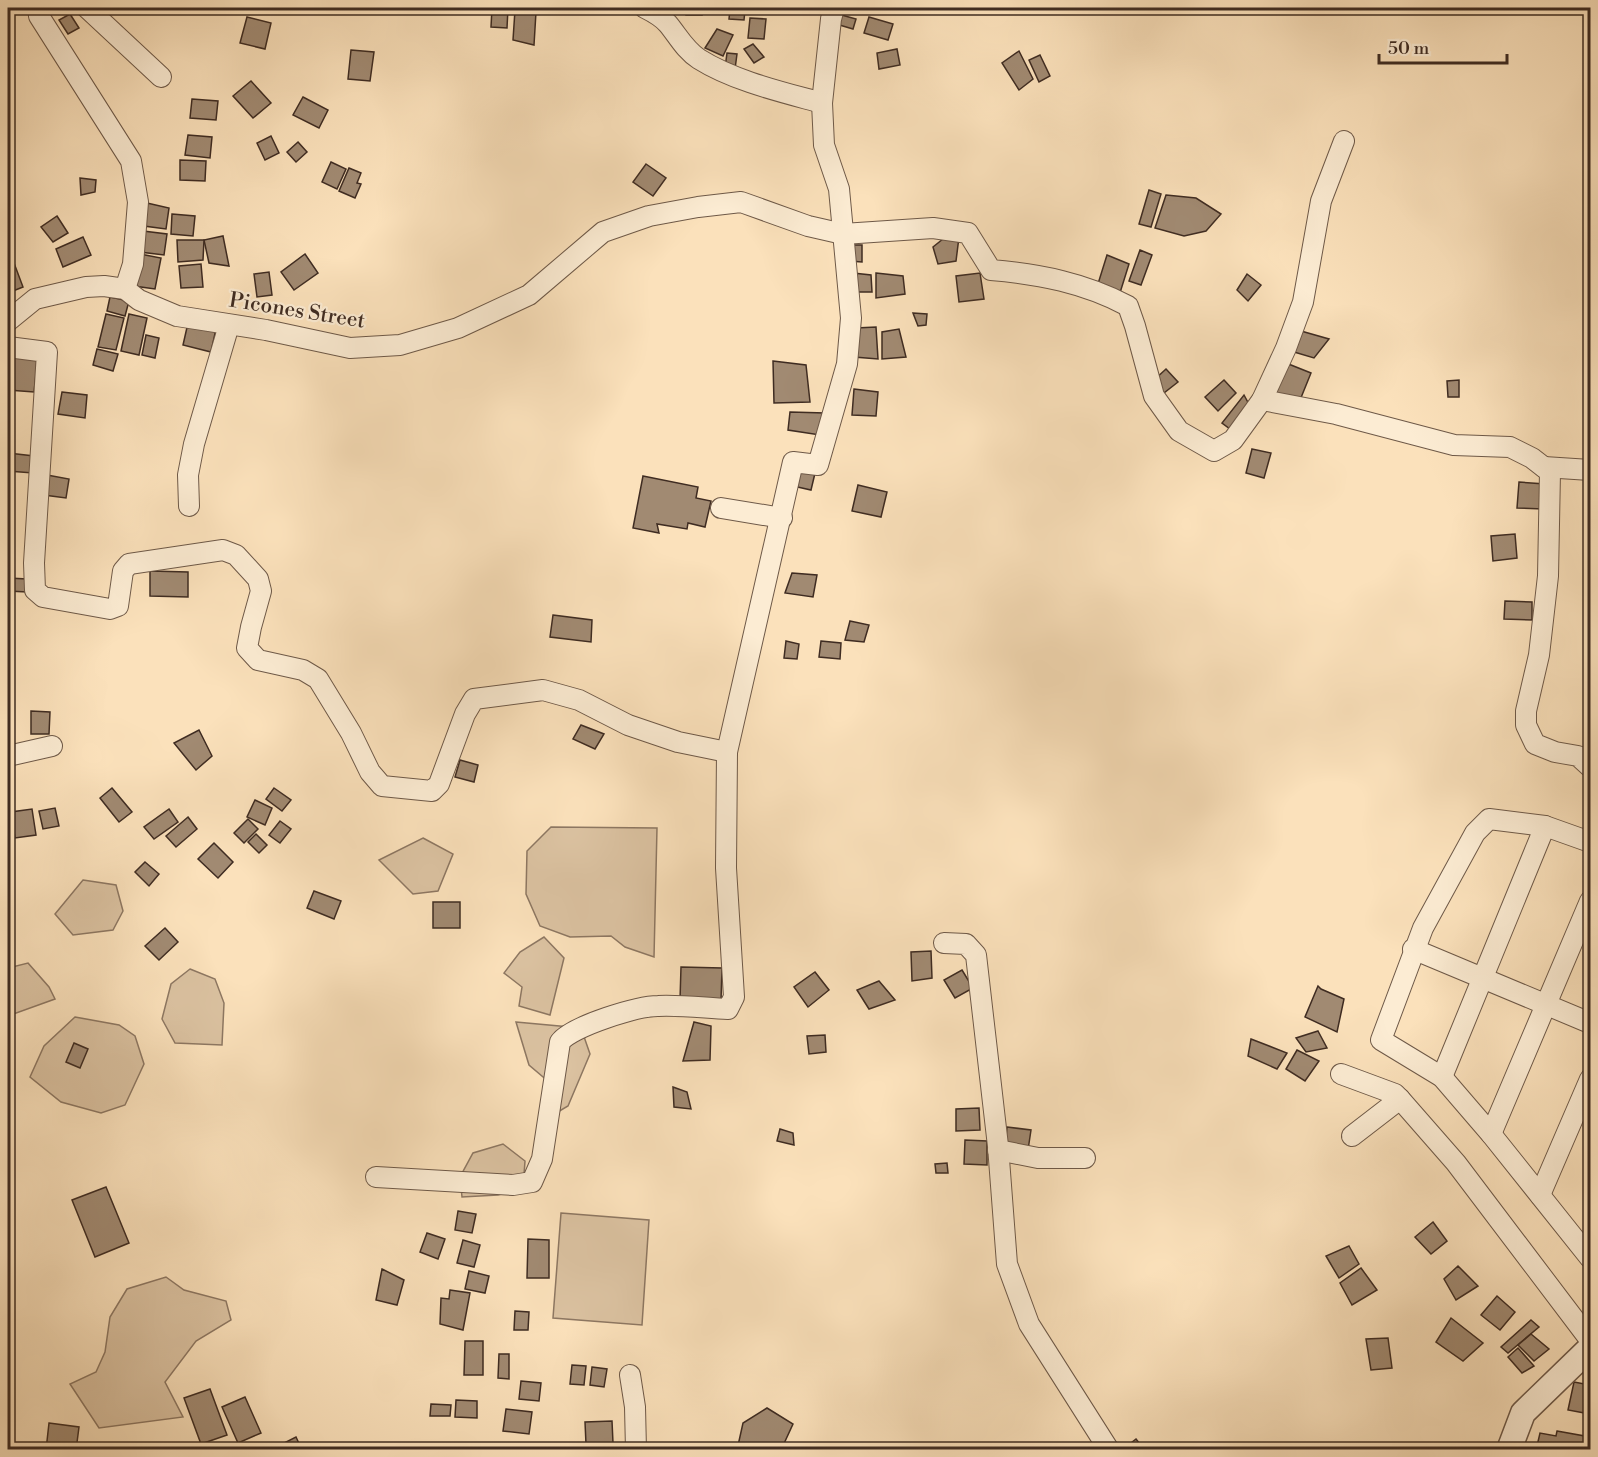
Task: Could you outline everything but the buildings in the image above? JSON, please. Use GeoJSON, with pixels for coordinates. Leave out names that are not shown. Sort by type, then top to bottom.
{"type":"FeatureCollection","features":[{"type":"Feature","properties":{"kind":"street"},"geometry":{"type":"LineString","coordinates":[[38,8],[39,16],[131,161],[138,202],[134,264],[125,289]]}},
{"type":"Feature","properties":{"kind":"street"},"geometry":{"type":"LineString","coordinates":[[87,8],[161,77]]}},
{"type":"Feature","properties":{"kind":"street"},"geometry":{"type":"LineString","coordinates":[[645,8],[660,16],[687,50],[699,59],[768,88],[822,103]]}},
{"type":"Feature","properties":{"kind":"street"},"geometry":{"type":"LineString","coordinates":[[376,1177],[513,1185],[532,1182],[542,1159],[560,1042],[564,1036],[597,1021],[656,1005],[728,1009],[734,997],[726,868],[727,752],[794,462],[818,465],[847,364],[851,318],[839,189],[824,145],[822,103],[834,8]]}},
{"type":"Feature","properties":{"kind":"street"},"geometry":{"type":"LineString","coordinates":[[1344,141],[1321,201],[1303,302],[1286,348],[1262,400],[1336,414],[1454,445],[1510,447],[1532,458],[1550,472],[1548,576],[1539,655],[1526,711],[1526,725],[1534,744],[1555,752],[1578,756],[1590,767]]}},
{"type":"Feature","properties":{"kind":"street","name":"Picones Street"},"geometry":{"type":"LineString","coordinates":[[8,321],[35,298],[86,287],[104,286],[125,289],[139,300],[177,316],[266,330],[350,348],[400,345],[459,328],[528,295],[603,232],[649,216],[741,202],[808,226],[843,234],[933,228],[968,233],[992,270],[1063,280],[1106,294],[1128,306],[1154,396],[1179,431],[1214,451],[1233,440],[1262,400]]}},
{"type":"Feature","properties":{"kind":"street"},"geometry":{"type":"LineString","coordinates":[[189,506],[188,475],[194,444],[229,325]]}},
{"type":"Feature","properties":{"kind":"street"},"geometry":{"type":"LineString","coordinates":[[8,347],[47,351],[34,563],[35,590],[43,597],[110,609],[118,606],[123,571],[129,564],[223,550],[236,555],[258,579],[261,591],[247,648],[258,660],[303,670],[318,679],[351,733],[370,772],[382,786],[432,791],[439,784],[465,714],[474,699],[543,690],[579,700],[628,725],[678,742],[727,752]]}},
{"type":"Feature","properties":{"kind":"street"},"geometry":{"type":"LineString","coordinates":[[1544,467],[1590,470]]}},
{"type":"Feature","properties":{"kind":"street"},"geometry":{"type":"LineString","coordinates":[[720,508],[782,518]]}},
{"type":"Feature","properties":{"kind":"street"},"geometry":{"type":"LineString","coordinates":[[8,756],[52,746]]}},
{"type":"Feature","properties":{"kind":"street"},"geometry":{"type":"LineString","coordinates":[[1589,1250],[1442,1077],[1381,1040],[1413,949],[1423,928],[1475,833],[1489,819],[1545,826],[1590,842]]}},
{"type":"Feature","properties":{"kind":"street"},"geometry":{"type":"LineString","coordinates":[[1442,1077],[1545,826]]}},
{"type":"Feature","properties":{"kind":"street"},"geometry":{"type":"LineString","coordinates":[[1491,1134],[1548,1005],[1590,901]]}},
{"type":"Feature","properties":{"kind":"street"},"geometry":{"type":"LineString","coordinates":[[944,943],[966,944],[976,955],[998,1150],[1007,1264],[1029,1324],[1109,1449]]}},
{"type":"Feature","properties":{"kind":"street"},"geometry":{"type":"LineString","coordinates":[[1413,949],[1590,1023]]}},
{"type":"Feature","properties":{"kind":"street"},"geometry":{"type":"LineString","coordinates":[[1341,1074],[1395,1094],[1400,1099],[1462,1170],[1590,1340]]}},
{"type":"Feature","properties":{"kind":"street"},"geometry":{"type":"LineString","coordinates":[[1540,1195],[1590,1079]]}},
{"type":"Feature","properties":{"kind":"street"},"geometry":{"type":"LineString","coordinates":[[1352,1136],[1400,1099]]}},
{"type":"Feature","properties":{"kind":"street"},"geometry":{"type":"LineString","coordinates":[[998,1150],[1038,1158],[1085,1158]]}},
{"type":"Feature","properties":{"kind":"street"},"geometry":{"type":"LineString","coordinates":[[1509,1449],[1523,1413],[1590,1348]]}},
{"type":"Feature","properties":{"kind":"street"},"geometry":{"type":"LineString","coordinates":[[630,1375],[635,1407],[636,1449]]}},
{"type":"Feature","properties":{"kind":"shaded area"},"geometry":{"type":"Polygon","coordinates":[[[551,827],[657,828],[654,957],[625,947],[611,936],[570,937],[540,926],[526,894],[527,851],[551,827]]]}},
{"type":"Feature","properties":{"kind":"shaded area"},"geometry":{"type":"Polygon","coordinates":[[[423,838],[453,854],[438,891],[413,894],[379,860],[423,838]]]}},
{"type":"Feature","properties":{"kind":"shaded area"},"geometry":{"type":"Polygon","coordinates":[[[83,880],[116,885],[123,911],[113,930],[73,935],[55,914],[83,880]]]}},
{"type":"Feature","properties":{"kind":"shaded area"},"geometry":{"type":"Polygon","coordinates":[[[544,937],[564,958],[550,1015],[519,1006],[522,987],[504,973],[520,952],[544,937]]]}},
{"type":"Feature","properties":{"kind":"shaded area"},"geometry":{"type":"Polygon","coordinates":[[[28,963],[49,987],[55,999],[8,1016],[8,968],[28,963]]]}},
{"type":"Feature","properties":{"kind":"shaded area"},"geometry":{"type":"Polygon","coordinates":[[[190,969],[215,979],[224,1003],[222,1045],[175,1043],[162,1019],[171,984],[190,969]]]}},
{"type":"Feature","properties":{"kind":"shaded area"},"geometry":{"type":"Polygon","coordinates":[[[75,1017],[119,1025],[135,1036],[144,1064],[125,1105],[101,1113],[61,1102],[30,1077],[44,1046],[75,1017]]]}},
{"type":"Feature","properties":{"kind":"shaded area"},"geometry":{"type":"Polygon","coordinates":[[[516,1022],[581,1028],[590,1054],[568,1106],[546,1119],[549,1082],[529,1065],[516,1022]]]}},
{"type":"Feature","properties":{"kind":"shaded area"},"geometry":{"type":"Polygon","coordinates":[[[503,1144],[525,1161],[523,1188],[498,1195],[462,1197],[460,1177],[473,1153],[503,1144]]]}},
{"type":"Feature","properties":{"kind":"shaded area"},"geometry":{"type":"Polygon","coordinates":[[[561,1213],[649,1220],[642,1325],[553,1318],[561,1213]]]}},
{"type":"Feature","properties":{"kind":"shaded area"},"geometry":{"type":"Polygon","coordinates":[[[166,1277],[184,1290],[226,1301],[231,1320],[196,1341],[165,1382],[183,1417],[99,1428],[70,1384],[96,1372],[105,1352],[110,1317],[127,1289],[166,1277]]]}}]}
